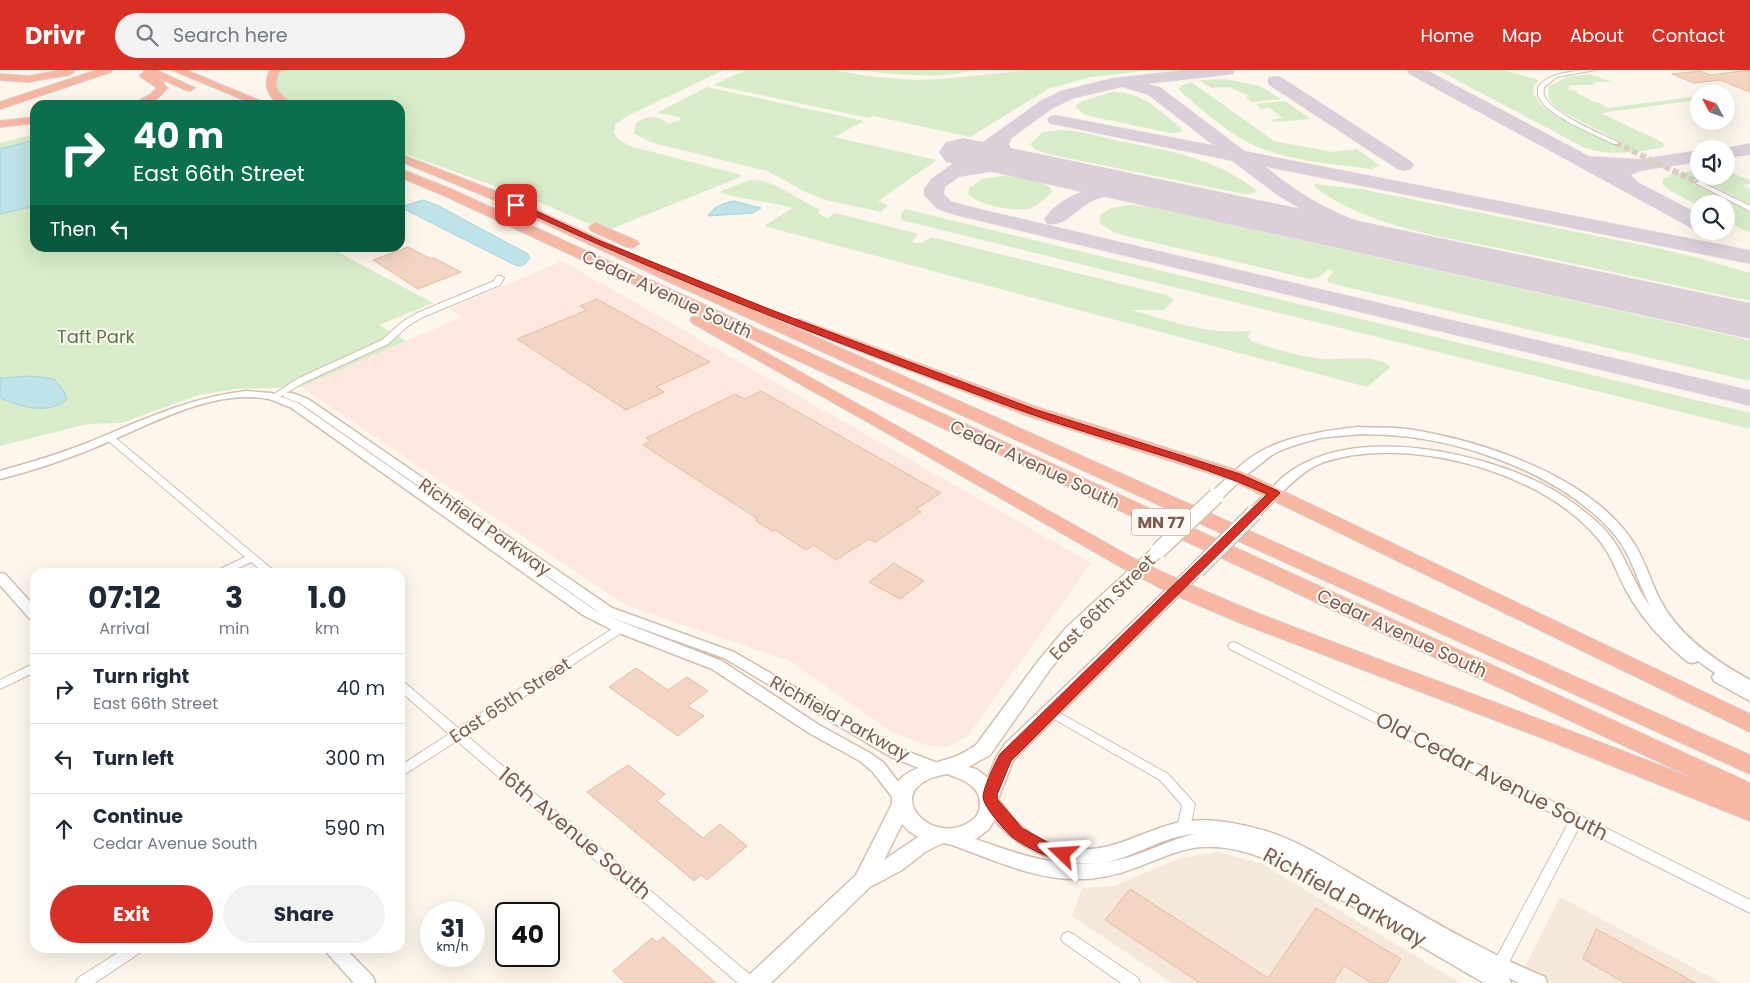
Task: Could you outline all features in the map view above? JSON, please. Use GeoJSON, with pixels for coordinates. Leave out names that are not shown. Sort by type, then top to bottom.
{"type":"FeatureCollection","features":[{"type":"Feature","properties":{"kind":"highway"},"geometry":{"type":"LineString","coordinates":[[0,77],[40,78],[77,70]]}},
{"type":"Feature","properties":{"kind":"highway"},"geometry":{"type":"LineString","coordinates":[[0,98],[86,70]]}},
{"type":"Feature","properties":{"kind":"highway"},"geometry":{"type":"LineString","coordinates":[[46,100],[54,94],[109,70]]}},
{"type":"Feature","properties":{"kind":"highway"},"geometry":{"type":"LineString","coordinates":[[0,106],[109,70]]}},
{"type":"Feature","properties":{"kind":"highway"},"geometry":{"type":"LineString","coordinates":[[138,70],[158,83],[162,88],[154,97],[147,100]]}},
{"type":"Feature","properties":{"kind":"highway"},"geometry":{"type":"LineString","coordinates":[[148,70],[199,92]]}},
{"type":"Feature","properties":{"kind":"highway"},"geometry":{"type":"LineString","coordinates":[[177,70],[252,100]]}},
{"type":"Feature","properties":{"kind":"highway"},"geometry":{"type":"LineString","coordinates":[[275,70],[270,80],[271,89],[280,100]]}},
{"type":"Feature","properties":{"kind":"highway"},"geometry":{"type":"LineString","coordinates":[[0,124],[30,121]]}},
{"type":"Feature","properties":{"kind":"highway"},"geometry":{"type":"LineString","coordinates":[[405,158],[431,165],[527,200],[632,244]]}},
{"type":"Feature","properties":{"kind":"highway","name":"Cedar Avenue South"},"geometry":{"type":"LineString","coordinates":[[405,159],[501,198],[1750,765]]}},
{"type":"Feature","properties":{"kind":"highway","name":"Cedar Avenue South"},"geometry":{"type":"LineString","coordinates":[[405,175],[447,192],[1750,794]]}},
{"type":"Feature","properties":{"kind":"highway"},"geometry":{"type":"LineString","coordinates":[[595,242],[766,311],[1031,411],[1237,476],[1537,623],[1750,724]]}},
{"type":"Feature","properties":{"kind":"highway"},"geometry":{"type":"LineString","coordinates":[[572,250],[1139,569],[1177,588],[1250,619],[1566,738],[1750,811]]}},
{"type":"Feature","properties":{"kind":"main road","name":"East 66th Street"},"geometry":{"type":"LineString","coordinates":[[940,767],[969,759],[983,750],[1045,664],[1073,631],[1237,476]]}},
{"type":"Feature","properties":{"kind":"main road"},"geometry":{"type":"LineString","coordinates":[[756,983],[863,881],[895,864],[918,846],[945,837],[963,835],[975,830],[984,822],[989,813],[990,798],[1005,758],[1274,493]]}},
{"type":"Feature","properties":{"kind":"main road"},"geometry":{"type":"LineString","coordinates":[[863,881],[902,801],[905,788],[912,778],[922,772],[940,767],[961,769],[974,775],[984,784],[990,798]]}},
{"type":"Feature","properties":{"kind":"main road"},"geometry":{"type":"LineString","coordinates":[[902,801],[906,815],[914,825],[926,832],[945,837]]}},
{"type":"Feature","properties":{"kind":"street"},"geometry":{"type":"LineString","coordinates":[[1592,70],[1551,79],[1541,87],[1540,95],[1545,103],[1556,112],[1616,143]]}},
{"type":"Feature","properties":{"kind":"street"},"geometry":{"type":"LineString","coordinates":[[1703,185],[1750,209]]}},
{"type":"Feature","properties":{"kind":"street"},"geometry":{"type":"LineString","coordinates":[[277,395],[311,375],[385,342],[420,315],[497,283],[500,278]]}},
{"type":"Feature","properties":{"kind":"street","name":"Richfield Parkway"},"geometry":{"type":"LineString","coordinates":[[29,467],[86,441],[188,400],[232,391],[277,395],[304,401],[607,611],[729,655],[896,753],[940,767]]}},
{"type":"Feature","properties":{"kind":"street","name":"Richfield Parkway"},"geometry":{"type":"LineString","coordinates":[[0,475],[29,467],[174,410],[202,401],[243,396],[277,395],[588,612],[620,628],[701,657],[716,665],[773,703],[878,767],[902,801]]}},
{"type":"Feature","properties":{"kind":"street","name":"East 66th Street"},"geometry":{"type":"LineString","coordinates":[[1237,476],[1256,460],[1273,450],[1307,437],[1344,431],[1385,431],[1434,437],[1484,450],[1519,463],[1572,491],[1596,508],[1629,544],[1636,556],[1653,599],[1666,621],[1694,649],[1717,666],[1750,686]]}},
{"type":"Feature","properties":{"kind":"street"},"geometry":{"type":"LineString","coordinates":[[109,437],[264,568]]}},
{"type":"Feature","properties":{"kind":"street"},"geometry":{"type":"LineString","coordinates":[[1274,493],[1297,472],[1320,460],[1336,455],[1374,450],[1388,449],[1434,454],[1475,462],[1508,473],[1556,497],[1593,524],[1616,553],[1636,596],[1664,633],[1708,670],[1750,696]]}},
{"type":"Feature","properties":{"kind":"street"},"geometry":{"type":"LineString","coordinates":[[231,568],[252,558]]}},
{"type":"Feature","properties":{"kind":"street"},"geometry":{"type":"LineString","coordinates":[[0,577],[30,610]]}},
{"type":"Feature","properties":{"kind":"street","name":"East 65th Street"},"geometry":{"type":"LineString","coordinates":[[405,769],[620,628]]}},
{"type":"Feature","properties":{"kind":"street","name":"Old Cedar Avenue South"},"geometry":{"type":"LineString","coordinates":[[1234,646],[1750,907]]}},
{"type":"Feature","properties":{"kind":"street"},"geometry":{"type":"LineString","coordinates":[[0,685],[30,670]]}},
{"type":"Feature","properties":{"kind":"street","name":"16th Avenue South"},"geometry":{"type":"LineString","coordinates":[[405,689],[625,875],[749,983]]}},
{"type":"Feature","properties":{"kind":"street"},"geometry":{"type":"LineString","coordinates":[[773,703],[788,699],[796,701],[848,725]]}},
{"type":"Feature","properties":{"kind":"street"},"geometry":{"type":"LineString","coordinates":[[1051,712],[1164,777],[1189,804],[1184,828]]}},
{"type":"Feature","properties":{"kind":"street","name":"Richfield Parkway"},"geometry":{"type":"LineString","coordinates":[[990,798],[1017,832],[1051,852],[1074,856],[1102,855],[1123,850],[1170,831],[1184,828],[1225,828],[1244,831],[1279,842],[1498,976]]}},
{"type":"Feature","properties":{"kind":"street"},"geometry":{"type":"LineString","coordinates":[[1498,976],[1577,819]]}},
{"type":"Feature","properties":{"kind":"street","name":"Richfield Parkway"},"geometry":{"type":"LineString","coordinates":[[945,837],[1040,868],[1073,872],[1112,870],[1182,844],[1211,840],[1251,846],[1279,856],[1300,867],[1498,976],[1538,983]]}},
{"type":"Feature","properties":{"kind":"street"},"geometry":{"type":"LineString","coordinates":[[1068,938],[1134,983]]}},
{"type":"Feature","properties":{"kind":"street"},"geometry":{"type":"LineString","coordinates":[[82,983],[128,953]]}},
{"type":"Feature","properties":{"kind":"street"},"geometry":{"type":"LineString","coordinates":[[339,953],[366,983]]}},
{"type":"Feature","properties":{"kind":"shaded area"},"geometry":{"type":"Polygon","coordinates":[[[562,261],[1091,563],[967,737],[946,747],[925,745],[892,732],[789,661],[625,605],[301,387],[462,317],[449,309],[562,261]]]}},
{"type":"Feature","properties":{"kind":"shaded area"},"geometry":{"type":"Polygon","coordinates":[[[1218,852],[1262,864],[1461,983],[1172,983],[1072,916],[1082,888],[1114,886],[1180,858],[1218,852]]]}},
{"type":"Feature","properties":{"kind":"shaded area"},"geometry":{"type":"Polygon","coordinates":[[[1560,897],[1722,983],[1517,983],[1560,897]]]}},
{"type":"Feature","properties":{"kind":"green space"},"geometry":{"type":"Polygon","coordinates":[[[277,70],[724,70],[627,116],[615,125],[614,133],[619,140],[633,147],[742,175],[611,229],[601,229],[539,202],[405,154],[405,100],[285,100],[274,90],[277,70]]]}},
{"type":"Feature","properties":{"kind":"green space"},"geometry":{"type":"Polygon","coordinates":[[[746,70],[833,70],[866,76],[916,80],[1030,70],[1151,70],[1091,77],[1048,89],[970,137],[713,85],[746,70]]]}},
{"type":"Feature","properties":{"kind":"green space"},"geometry":{"type":"Polygon","coordinates":[[[858,70],[971,70],[946,75],[931,75],[858,70]]]}},
{"type":"Feature","properties":{"kind":"green space"},"geometry":{"type":"Polygon","coordinates":[[[1438,70],[1502,70],[1539,80],[1534,86],[1533,93],[1540,104],[1550,112],[1611,144],[1622,142],[1565,113],[1552,103],[1548,97],[1549,86],[1567,77],[1589,74],[1613,82],[1593,82],[1596,84],[1568,86],[1571,88],[1567,89],[1579,92],[1576,93],[1605,104],[1602,105],[1608,108],[1690,97],[1690,101],[1600,113],[1660,141],[1665,145],[1661,148],[1612,153],[1583,147],[1438,70]]]}},
{"type":"Feature","properties":{"kind":"green space"},"geometry":{"type":"Polygon","coordinates":[[[1226,79],[1260,86],[1281,99],[1252,102],[1245,97],[1249,96],[1229,87],[1211,88],[1199,80],[1226,79]]]}},
{"type":"Feature","properties":{"kind":"green space"},"geometry":{"type":"Polygon","coordinates":[[[1191,82],[1274,141],[1332,152],[1357,149],[1380,166],[1372,169],[1309,161],[1278,154],[1249,143],[1223,127],[1182,93],[1179,89],[1181,86],[1191,82]]]}},
{"type":"Feature","properties":{"kind":"green space"},"geometry":{"type":"Polygon","coordinates":[[[707,87],[864,121],[834,137],[937,160],[878,201],[887,206],[881,212],[826,200],[808,193],[767,171],[653,143],[634,134],[636,123],[648,117],[660,119],[668,124],[680,120],[680,117],[657,113],[707,87]]]}},
{"type":"Feature","properties":{"kind":"green space"},"geometry":{"type":"Polygon","coordinates":[[[1112,92],[1141,98],[1157,108],[1181,128],[1182,132],[1170,133],[1094,117],[1083,114],[1076,107],[1080,102],[1112,92]]]}},
{"type":"Feature","properties":{"kind":"green space"},"geometry":{"type":"Polygon","coordinates":[[[1285,101],[1311,119],[1275,122],[1270,120],[1283,118],[1269,108],[1262,109],[1256,104],[1285,101]]]}},
{"type":"Feature","properties":{"kind":"green space"},"geometry":{"type":"Polygon","coordinates":[[[1062,130],[1091,134],[1156,148],[1207,162],[1239,178],[1255,189],[1256,193],[1244,194],[1048,154],[1035,149],[1030,144],[1043,132],[1062,130]]]}},
{"type":"Feature","properties":{"kind":"green space","name":"Taft Park"},"geometry":{"type":"Polygon","coordinates":[[[30,135],[30,252],[337,252],[433,303],[379,325],[406,341],[301,387],[235,389],[199,395],[121,423],[87,424],[0,446],[0,143],[30,135]]]}},
{"type":"Feature","properties":{"kind":"green space"},"geometry":{"type":"Polygon","coordinates":[[[1690,171],[1690,185],[1695,185],[1715,195],[1690,195],[1690,201],[1663,185],[1663,179],[1673,174],[1690,171]]]}},
{"type":"Feature","properties":{"kind":"green space"},"geometry":{"type":"Polygon","coordinates":[[[1735,174],[1750,180],[1750,184],[1742,185],[1750,189],[1750,205],[1735,197],[1735,195],[1730,195],[1711,185],[1735,185],[1735,174]]]}},
{"type":"Feature","properties":{"kind":"green space"},"geometry":{"type":"Polygon","coordinates":[[[1001,176],[1037,181],[1053,191],[1037,205],[1025,209],[1008,209],[988,205],[968,194],[969,188],[982,179],[1001,176]]]}},
{"type":"Feature","properties":{"kind":"green space"},"geometry":{"type":"Polygon","coordinates":[[[750,180],[758,180],[776,186],[821,210],[818,213],[827,218],[835,213],[919,234],[912,241],[915,243],[922,243],[931,237],[1166,295],[1174,300],[1164,310],[1130,310],[1175,323],[1205,329],[1235,332],[1252,331],[1248,336],[1251,341],[1299,355],[1324,359],[1354,358],[1375,360],[1391,367],[1367,387],[764,226],[792,208],[719,192],[750,180]]]}},
{"type":"Feature","properties":{"kind":"green space"},"geometry":{"type":"Polygon","coordinates":[[[1314,184],[1360,189],[1695,257],[1750,273],[1750,301],[1442,237],[1387,223],[1336,201],[1315,187],[1314,184]]]}},
{"type":"Feature","properties":{"kind":"green space"},"geometry":{"type":"Polygon","coordinates":[[[1131,205],[1146,206],[1750,340],[1750,381],[1329,283],[1327,279],[1334,271],[1328,269],[1319,277],[1310,279],[1126,236],[1100,224],[1100,215],[1111,208],[1131,205]]]}},
{"type":"Feature","properties":{"kind":"green space"},"geometry":{"type":"Polygon","coordinates":[[[1735,205],[1750,212],[1750,233],[1735,226],[1735,205]]]}},
{"type":"Feature","properties":{"kind":"green space"},"geometry":{"type":"Polygon","coordinates":[[[905,209],[1750,413],[1750,429],[901,220],[901,213],[905,209]]]}},
{"type":"Feature","properties":{"kind":"water"},"geometry":{"type":"Polygon","coordinates":[[[30,141],[30,207],[0,214],[0,149],[30,141]]]}},
{"type":"Feature","properties":{"kind":"water"},"geometry":{"type":"Polygon","coordinates":[[[423,200],[437,205],[528,254],[530,258],[525,264],[515,265],[405,210],[405,205],[423,200]]]}},
{"type":"Feature","properties":{"kind":"water"},"geometry":{"type":"Polygon","coordinates":[[[734,201],[761,208],[753,213],[708,216],[712,210],[734,201]]]}},
{"type":"Feature","properties":{"kind":"water"},"geometry":{"type":"Polygon","coordinates":[[[31,376],[54,379],[64,391],[67,400],[59,405],[34,408],[0,398],[0,378],[31,376]]]}},
{"type":"Feature","properties":{"kind":"building"},"geometry":{"type":"Polygon","coordinates":[[[1750,70],[1750,92],[1720,80],[1694,83],[1672,74],[1700,71],[1710,75],[1750,70]]]}},
{"type":"Feature","properties":{"kind":"building"},"geometry":{"type":"Polygon","coordinates":[[[408,247],[431,259],[434,258],[461,272],[418,289],[373,260],[395,252],[405,252],[405,248],[408,247]]]}},
{"type":"Feature","properties":{"kind":"building"},"geometry":{"type":"Polygon","coordinates":[[[597,299],[710,362],[656,387],[664,392],[626,410],[517,339],[587,310],[580,306],[597,299]]]}},
{"type":"Feature","properties":{"kind":"building"},"geometry":{"type":"Polygon","coordinates":[[[761,391],[941,493],[916,509],[921,512],[875,542],[869,539],[836,560],[814,545],[806,550],[775,530],[772,531],[756,521],[758,519],[643,445],[651,441],[646,438],[735,394],[745,399],[761,391]]]}},
{"type":"Feature","properties":{"kind":"building"},"geometry":{"type":"Polygon","coordinates":[[[894,563],[924,581],[900,599],[869,582],[894,563]]]}},
{"type":"Feature","properties":{"kind":"building"},"geometry":{"type":"Polygon","coordinates":[[[636,668],[668,690],[687,677],[708,691],[688,706],[704,716],[678,736],[609,687],[636,668]]]}},
{"type":"Feature","properties":{"kind":"building"},"geometry":{"type":"Polygon","coordinates":[[[628,765],[665,794],[657,801],[703,838],[720,824],[747,846],[707,880],[701,875],[694,881],[587,792],[628,765]]]}},
{"type":"Feature","properties":{"kind":"building"},"geometry":{"type":"Polygon","coordinates":[[[1130,889],[1268,978],[1316,908],[1401,959],[1386,983],[1372,983],[1344,966],[1333,983],[1200,983],[1105,920],[1130,889]]]}},
{"type":"Feature","properties":{"kind":"building"},"geometry":{"type":"Polygon","coordinates":[[[1596,929],[1696,983],[1625,983],[1583,959],[1596,929]]]}},
{"type":"Feature","properties":{"kind":"building"},"geometry":{"type":"Polygon","coordinates":[[[663,937],[716,983],[625,983],[613,971],[652,938],[657,942],[663,937]]]}},
{"type":"Feature","properties":{"kind":"taxiway"},"geometry":{"type":"LineString","coordinates":[[1004,135],[1046,105],[1066,95],[1112,83],[1227,70]]}},
{"type":"Feature","properties":{"kind":"taxiway"},"geometry":{"type":"LineString","coordinates":[[1415,70],[1630,186]]}},
{"type":"Feature","properties":{"kind":"taxiway"},"geometry":{"type":"LineString","coordinates":[[1275,81],[1404,165]]}},
{"type":"Feature","properties":{"kind":"taxiway"},"geometry":{"type":"LineString","coordinates":[[1128,84],[1154,91],[1239,156]]}},
{"type":"Feature","properties":{"kind":"taxiway"},"geometry":{"type":"LineString","coordinates":[[1056,120],[1239,156]]}},
{"type":"Feature","properties":{"kind":"taxiway"},"geometry":{"type":"LineString","coordinates":[[959,171],[996,165],[1034,167],[1013,159],[1005,153],[1000,144],[1004,135]]}},
{"type":"Feature","properties":{"kind":"taxiway"},"geometry":{"type":"LineString","coordinates":[[1004,135],[938,183],[934,189],[934,195],[944,205],[961,211],[1750,398]]}},
{"type":"Feature","properties":{"kind":"taxiway"},"geometry":{"type":"LineString","coordinates":[[1735,151],[1750,149]]}},
{"type":"Feature","properties":{"kind":"taxiway"},"geometry":{"type":"LineString","coordinates":[[1239,156],[1750,257]]}},
{"type":"Feature","properties":{"kind":"taxiway"},"geometry":{"type":"LineString","coordinates":[[1239,156],[1284,191],[1319,212],[1355,227],[1404,242],[1523,272]]}},
{"type":"Feature","properties":{"kind":"taxiway"},"geometry":{"type":"LineString","coordinates":[[1640,165],[1690,157]]}},
{"type":"Feature","properties":{"kind":"taxiway"},"geometry":{"type":"LineString","coordinates":[[1593,161],[1617,165],[1640,165]]}},
{"type":"Feature","properties":{"kind":"taxiway"},"geometry":{"type":"LineString","coordinates":[[1630,186],[1621,175],[1625,169],[1640,165]]}},
{"type":"Feature","properties":{"kind":"taxiway"},"geometry":{"type":"LineString","coordinates":[[1630,186],[1690,218]]}},
{"type":"Feature","properties":{"kind":"taxiway"},"geometry":{"type":"LineString","coordinates":[[1630,186],[1637,190]]}},
{"type":"Feature","properties":{"kind":"taxiway"},"geometry":{"type":"LineString","coordinates":[[1055,219],[1076,201],[1089,195],[1103,192],[1133,191],[1190,200]]}},
{"type":"Feature","properties":{"kind":"runway"},"geometry":{"type":"LineString","coordinates":[[963,152],[1750,321]]}},
{"type":"Feature","properties":{"kind":"tunnel"},"geometry":{"type":"LineString","coordinates":[[1616,143],[1690,179]]}},
{"type":"Feature","properties":{"kind":"route"},"geometry":{"type":"LineString","coordinates":[[516,205],[595,242],[766,311],[1031,411],[1237,476],[1274,493],[1005,758],[990,795],[991,802],[1017,832],[1051,852],[1063,854]]}}]}
